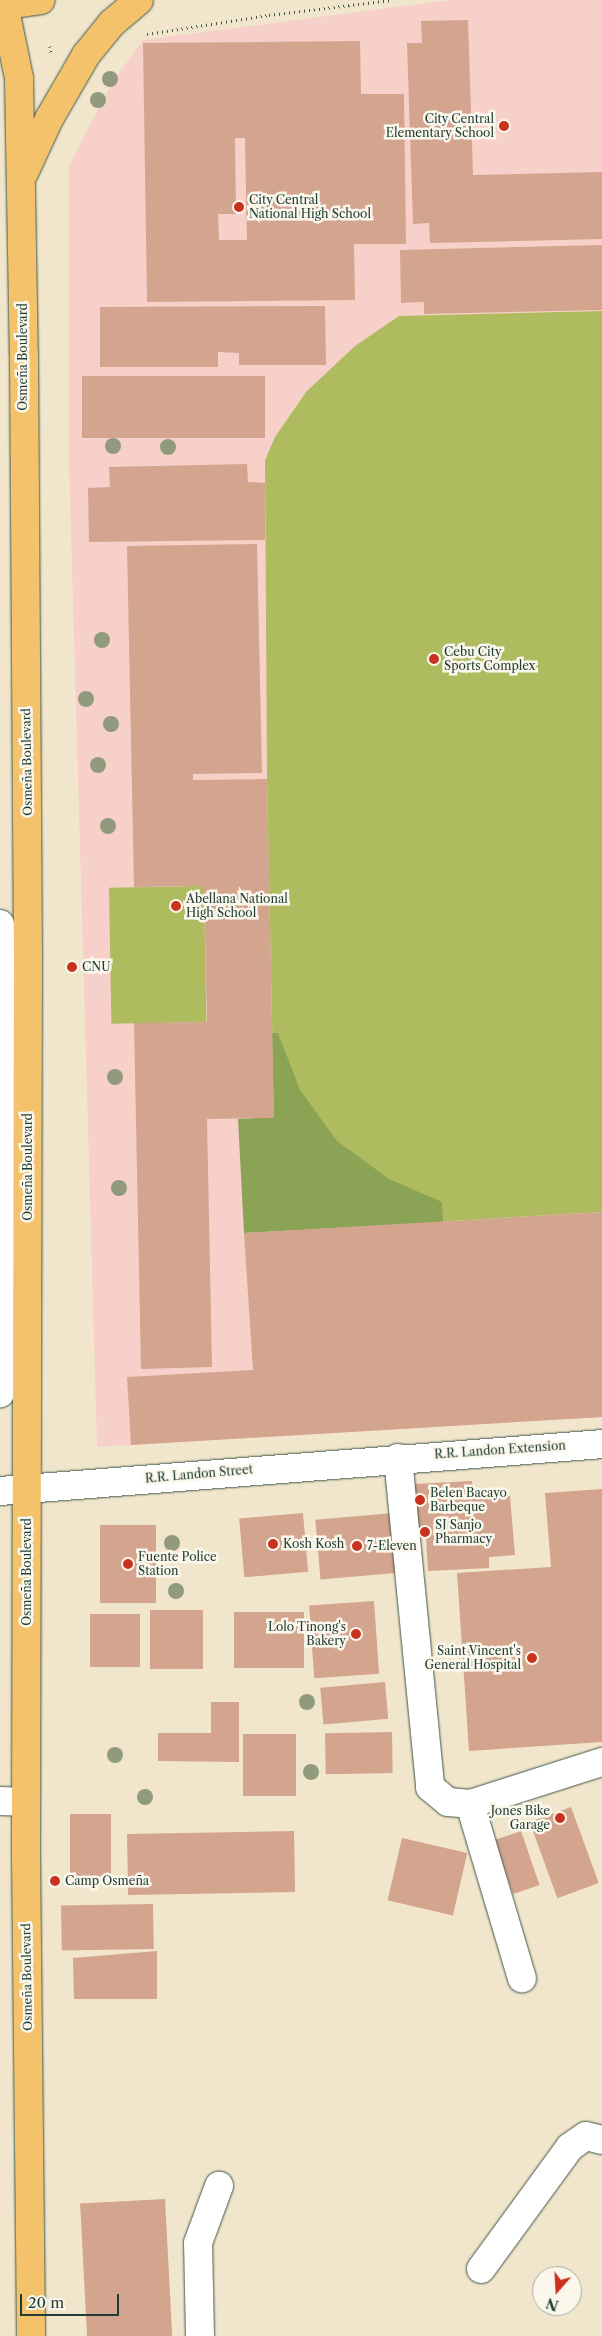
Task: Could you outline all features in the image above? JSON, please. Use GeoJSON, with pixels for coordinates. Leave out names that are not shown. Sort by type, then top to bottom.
{"type":"FeatureCollection","features":[{"type":"Feature","properties":{"kind":"main road"},"geometry":{"type":"LineString","coordinates":[[2,7],[41,0]]}},
{"type":"Feature","properties":{"kind":"main road"},"geometry":{"type":"LineString","coordinates":[[21,179],[49,119],[86,55],[112,23],[139,0]]}},
{"type":"Feature","properties":{"kind":"main road","name":"Osmeña Boulevard"},"geometry":{"type":"LineString","coordinates":[[2,7],[19,78],[21,179],[28,798],[27,1488],[13,1801],[31,2336]]}},
{"type":"Feature","properties":{"kind":"street"},"geometry":{"type":"LineString","coordinates":[[0,924],[6,1355],[0,1394]]}},
{"type":"Feature","properties":{"kind":"street","name":"R.R. Landon Extension"},"geometry":{"type":"LineString","coordinates":[[398,1458],[602,1444]]}},
{"type":"Feature","properties":{"kind":"street","name":"R.R. Landon Street"},"geometry":{"type":"LineString","coordinates":[[0,1491],[398,1458]]}},
{"type":"Feature","properties":{"kind":"street"},"geometry":{"type":"LineString","coordinates":[[398,1458],[427,1774],[430,1787],[448,1802],[470,1804],[602,1762]]}},
{"type":"Feature","properties":{"kind":"street"},"geometry":{"type":"LineString","coordinates":[[470,1804],[522,1978]]}},
{"type":"Feature","properties":{"kind":"street"},"geometry":{"type":"LineString","coordinates":[[481,2269],[570,2147],[586,2136],[602,2140]]}},
{"type":"Feature","properties":{"kind":"street"},"geometry":{"type":"LineString","coordinates":[[200,2336],[198,2243],[220,2186]]}},
{"type":"Feature","properties":{"kind":"path"},"geometry":{"type":"LineString","coordinates":[[141,35],[269,15],[391,0]]}},
{"type":"Feature","properties":{"kind":"shaded area"},"geometry":{"type":"Polygon","coordinates":[[[450,0],[602,0],[602,311],[399,316],[306,392],[275,437],[265,460],[267,779],[274,1118],[602,1417],[97,1447],[69,461],[69,166],[111,84],[143,40],[450,0]]]}},
{"type":"Feature","properties":{"kind":"green space","name":"Cebu City Sports Complex"},"geometry":{"type":"Polygon","coordinates":[[[602,311],[602,1212],[280,1231],[274,1118],[267,779],[265,460],[275,437],[306,392],[355,346],[399,316],[602,311]]]}},
{"type":"Feature","properties":{"kind":"green space"},"geometry":{"type":"Polygon","coordinates":[[[204,886],[206,1022],[111,1024],[109,888],[204,886]]]}},
{"type":"Feature","properties":{"kind":"green space"},"geometry":{"type":"Polygon","coordinates":[[[272,1033],[278,1033],[300,1090],[337,1141],[389,1179],[442,1202],[443,1222],[244,1233],[238,1119],[274,1117],[272,1033]]]}},
{"type":"Feature","properties":{"kind":"building"},"geometry":{"type":"Polygon","coordinates":[[[468,20],[473,175],[602,172],[602,239],[430,243],[429,223],[413,224],[407,43],[422,43],[421,21],[468,20]]]}},
{"type":"Feature","properties":{"kind":"building"},"geometry":{"type":"Polygon","coordinates":[[[360,41],[361,94],[404,94],[406,244],[354,244],[355,300],[147,302],[143,43],[360,41]],[[235,138],[236,214],[218,214],[219,240],[247,240],[245,138],[235,138]]]}},
{"type":"Feature","properties":{"kind":"building"},"geometry":{"type":"Polygon","coordinates":[[[602,245],[602,310],[424,314],[424,302],[401,303],[400,250],[602,245]]]}},
{"type":"Feature","properties":{"kind":"building"},"geometry":{"type":"Polygon","coordinates":[[[325,306],[326,365],[239,365],[239,353],[218,352],[218,367],[100,367],[100,307],[325,306]]]}},
{"type":"Feature","properties":{"kind":"building"},"geometry":{"type":"Polygon","coordinates":[[[82,376],[265,376],[265,438],[82,438],[82,376]]]}},
{"type":"Feature","properties":{"kind":"building"},"geometry":{"type":"Polygon","coordinates":[[[247,464],[248,482],[265,483],[265,540],[89,542],[88,488],[110,487],[109,467],[247,464]]]}},
{"type":"Feature","properties":{"kind":"building"},"geometry":{"type":"Polygon","coordinates":[[[257,544],[262,773],[193,774],[193,780],[267,779],[274,1118],[207,1119],[212,1367],[141,1369],[134,1023],[207,1022],[204,886],[134,887],[127,546],[257,544]]]}},
{"type":"Feature","properties":{"kind":"building"},"geometry":{"type":"Polygon","coordinates":[[[602,1212],[602,1417],[131,1445],[127,1377],[253,1370],[244,1233],[602,1212]]]}},
{"type":"Feature","properties":{"kind":"building"},"geometry":{"type":"Polygon","coordinates":[[[472,1481],[473,1498],[510,1496],[515,1555],[489,1557],[489,1568],[428,1571],[426,1538],[418,1538],[414,1484],[472,1481]]]}},
{"type":"Feature","properties":{"kind":"building","name":"Saint Vincent's General Hospital"},"geometry":{"type":"Polygon","coordinates":[[[602,1489],[602,1742],[469,1751],[457,1573],[551,1567],[545,1493],[602,1489]]]}},
{"type":"Feature","properties":{"kind":"building","name":"Kosh Kosh"},"geometry":{"type":"Polygon","coordinates":[[[303,1513],[308,1572],[244,1577],[239,1519],[303,1513]]]}},
{"type":"Feature","properties":{"kind":"building","name":"7-Eleven"},"geometry":{"type":"Polygon","coordinates":[[[393,1513],[398,1573],[321,1580],[315,1520],[393,1513]]]}},
{"type":"Feature","properties":{"kind":"building","name":"Fuente Police Station"},"geometry":{"type":"Polygon","coordinates":[[[100,1525],[156,1525],[156,1603],[100,1603],[100,1525]]]}},
{"type":"Feature","properties":{"kind":"building"},"geometry":{"type":"Polygon","coordinates":[[[374,1601],[379,1674],[314,1678],[309,1606],[374,1601]]]}},
{"type":"Feature","properties":{"kind":"building"},"geometry":{"type":"Polygon","coordinates":[[[150,1610],[203,1610],[203,1669],[150,1669],[150,1610]]]}},
{"type":"Feature","properties":{"kind":"building"},"geometry":{"type":"Polygon","coordinates":[[[234,1612],[304,1612],[304,1668],[234,1668],[234,1612]]]}},
{"type":"Feature","properties":{"kind":"building"},"geometry":{"type":"Polygon","coordinates":[[[90,1614],[140,1614],[140,1667],[90,1667],[90,1614]]]}},
{"type":"Feature","properties":{"kind":"building"},"geometry":{"type":"Polygon","coordinates":[[[385,1682],[388,1719],[323,1725],[320,1688],[385,1682]]]}},
{"type":"Feature","properties":{"kind":"building"},"geometry":{"type":"Polygon","coordinates":[[[211,1702],[239,1702],[239,1762],[158,1761],[158,1733],[211,1733],[211,1702]]]}},
{"type":"Feature","properties":{"kind":"building"},"geometry":{"type":"Polygon","coordinates":[[[392,1732],[393,1773],[326,1774],[325,1733],[392,1732]]]}},
{"type":"Feature","properties":{"kind":"building"},"geometry":{"type":"Polygon","coordinates":[[[243,1734],[296,1734],[296,1796],[243,1796],[243,1734]]]}},
{"type":"Feature","properties":{"kind":"building"},"geometry":{"type":"Polygon","coordinates":[[[571,1807],[599,1883],[557,1898],[530,1822],[571,1807]]]}},
{"type":"Feature","properties":{"kind":"building"},"geometry":{"type":"Polygon","coordinates":[[[70,1814],[111,1814],[111,1876],[70,1876],[70,1814]]]}},
{"type":"Feature","properties":{"kind":"building"},"geometry":{"type":"Polygon","coordinates":[[[294,1831],[295,1892],[128,1895],[127,1834],[294,1831]]]}},
{"type":"Feature","properties":{"kind":"building"},"geometry":{"type":"Polygon","coordinates":[[[521,1831],[540,1885],[513,1894],[495,1840],[521,1831]]]}},
{"type":"Feature","properties":{"kind":"building"},"geometry":{"type":"Polygon","coordinates":[[[402,1838],[467,1853],[453,1915],[388,1900],[402,1838]]]}},
{"type":"Feature","properties":{"kind":"building"},"geometry":{"type":"Polygon","coordinates":[[[153,1904],[154,1949],[62,1951],[61,1906],[153,1904]]]}},
{"type":"Feature","properties":{"kind":"building"},"geometry":{"type":"Polygon","coordinates":[[[157,1951],[157,1999],[74,1999],[73,1958],[157,1951]]]}},
{"type":"Feature","properties":{"kind":"building"},"geometry":{"type":"Polygon","coordinates":[[[165,2199],[172,2336],[87,2336],[80,2203],[165,2199]]]}},
{"type":"Feature","properties":{"kind":"place","name":"City Central Elementary School"},"geometry":{"type":"Point","coordinates":[504,126]}},
{"type":"Feature","properties":{"kind":"place","name":"City Central National High School"},"geometry":{"type":"Point","coordinates":[239,207]}},
{"type":"Feature","properties":{"kind":"place","name":"Cebu City Sports Complex"},"geometry":{"type":"Point","coordinates":[434,659]}},
{"type":"Feature","properties":{"kind":"place","name":"Abellana National High School"},"geometry":{"type":"Point","coordinates":[176,906]}},
{"type":"Feature","properties":{"kind":"place","name":"CNU"},"geometry":{"type":"Point","coordinates":[72,967]}},
{"type":"Feature","properties":{"kind":"place","name":"Belen Bacayo Barbeque"},"geometry":{"type":"Point","coordinates":[420,1500]}},
{"type":"Feature","properties":{"kind":"place","name":"SJ Sanjo Pharmacy"},"geometry":{"type":"Point","coordinates":[425,1532]}},
{"type":"Feature","properties":{"kind":"place","name":"Kosh Kosh"},"geometry":{"type":"Point","coordinates":[273,1544]}},
{"type":"Feature","properties":{"kind":"place","name":"7-Eleven"},"geometry":{"type":"Point","coordinates":[357,1546]}},
{"type":"Feature","properties":{"kind":"place","name":"Fuente Police Station"},"geometry":{"type":"Point","coordinates":[128,1564]}},
{"type":"Feature","properties":{"kind":"place","name":"Lolo Tinong's Bakery"},"geometry":{"type":"Point","coordinates":[356,1634]}},
{"type":"Feature","properties":{"kind":"place","name":"Saint Vincent's General Hospital"},"geometry":{"type":"Point","coordinates":[532,1658]}},
{"type":"Feature","properties":{"kind":"place","name":"Jones Bike Garage"},"geometry":{"type":"Point","coordinates":[560,1818]}},
{"type":"Feature","properties":{"kind":"place","name":"Camp Osmeña"},"geometry":{"type":"Point","coordinates":[55,1881]}}]}
